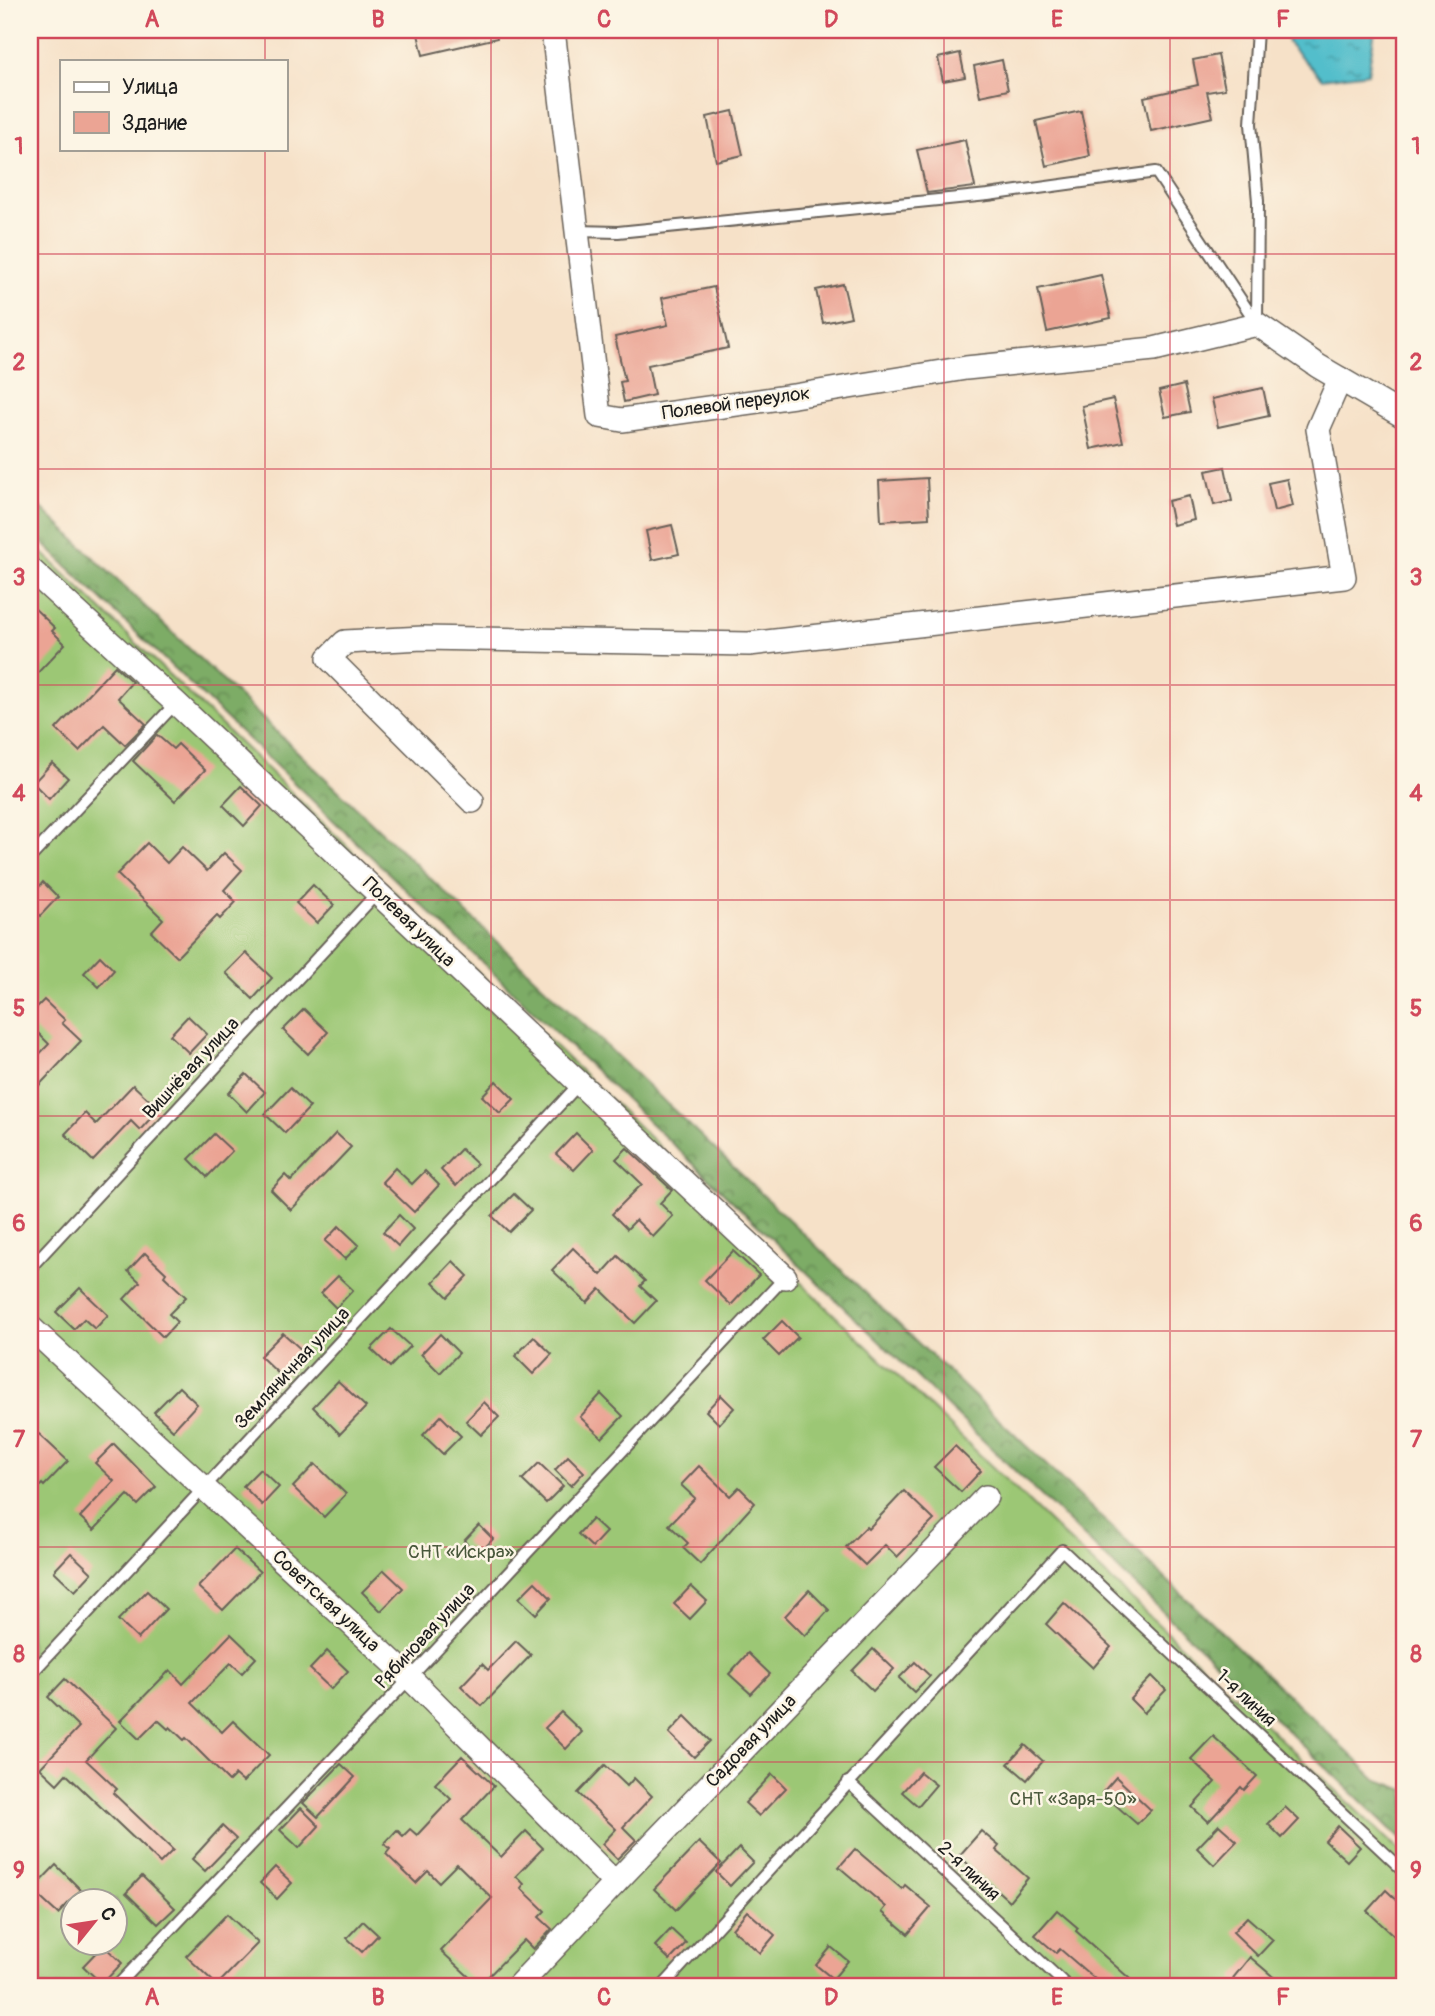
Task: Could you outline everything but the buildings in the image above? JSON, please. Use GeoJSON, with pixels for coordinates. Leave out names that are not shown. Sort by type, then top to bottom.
{"type":"FeatureCollection","features":[{"type":"Feature","properties":{"kind":"street","name":"Полевой переулок"},"geometry":{"type":"LineString","coordinates":[[553,30],[599,416],[622,420],[966,368],[1154,349],[1257,324]]}},
{"type":"Feature","properties":{"kind":"street"},"geometry":{"type":"LineString","coordinates":[[1257,324],[1340,379],[1405,417]]}},
{"type":"Feature","properties":{"kind":"street"},"geometry":{"type":"LineString","coordinates":[[472,801],[329,658],[345,642],[423,638],[749,644],[1344,577],[1318,429],[1340,379]]}},
{"type":"Feature","properties":{"kind":"street","name":"Полевая улица"},"geometry":{"type":"LineString","coordinates":[[30,569],[378,892],[785,1277]]}},
{"type":"Feature","properties":{"kind":"street","name":"Советская улица"},"geometry":{"type":"LineString","coordinates":[[30,1327],[410,1678],[615,1883]]}},
{"type":"Feature","properties":{"kind":"street","name":"Садовая улица"},"geometry":{"type":"LineString","coordinates":[[518,1986],[986,1497]]}},
{"type":"Feature","properties":{"kind":"lane"},"geometry":{"type":"LineString","coordinates":[[1257,30],[1251,124],[1258,201],[1257,324]]}},
{"type":"Feature","properties":{"kind":"lane"},"geometry":{"type":"LineString","coordinates":[[577,231],[618,232],[988,195],[1156,172],[1257,324]]}},
{"type":"Feature","properties":{"kind":"lane"},"geometry":{"type":"LineString","coordinates":[[30,858],[176,703]]}},
{"type":"Feature","properties":{"kind":"lane","name":"Вишнёвая улица"},"geometry":{"type":"LineString","coordinates":[[30,1268],[378,892]]}},
{"type":"Feature","properties":{"kind":"lane","name":"Земляничная улица"},"geometry":{"type":"LineString","coordinates":[[30,1675],[579,1084]]}},
{"type":"Feature","properties":{"kind":"lane","name":"Рябиновая улица"},"geometry":{"type":"LineString","coordinates":[[117,1986],[785,1277]]}},
{"type":"Feature","properties":{"kind":"lane","name":"1-я линия"},"geometry":{"type":"LineString","coordinates":[[848,1782],[1062,1550],[1405,1872]]}},
{"type":"Feature","properties":{"kind":"lane"},"geometry":{"type":"LineString","coordinates":[[663,1986],[848,1782]]}},
{"type":"Feature","properties":{"kind":"lane","name":"2-я линия"},"geometry":{"type":"LineString","coordinates":[[848,1782],[1067,1986]]}},
{"type":"Feature","properties":{"kind":"green space"},"geometry":{"type":"Polygon","coordinates":[[[30,497],[1376,1779],[1405,1790],[1405,1843],[30,531],[30,497]]]}},
{"type":"Feature","properties":{"kind":"green space","name":"СНТ «Искра»"},"geometry":{"type":"Polygon","coordinates":[[[30,541],[1062,1534],[1405,1856],[1405,1986],[30,1986],[30,541]]]}},
{"type":"Feature","properties":{"kind":"water"},"geometry":{"type":"Polygon","coordinates":[[[1286,30],[1375,30],[1368,73],[1322,79],[1288,43],[1286,30]]]}},
{"type":"Feature","properties":{"kind":"park label","name":"СНТ «Заря-50»"},"geometry":{"type":"Point","coordinates":[1073,1799]}}]}
